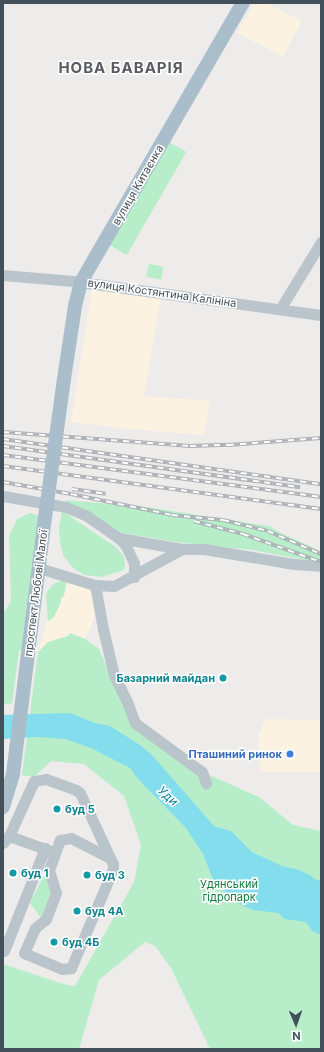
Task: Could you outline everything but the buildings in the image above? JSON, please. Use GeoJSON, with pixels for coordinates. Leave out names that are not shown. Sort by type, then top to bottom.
{"type":"FeatureCollection","features":[{"type":"Feature","properties":{"kind":"main road","name":"вулиця Китаєнка"},"geometry":{"type":"LineString","coordinates":[[64,379],[75,306],[81,282],[243,3]]}},
{"type":"Feature","properties":{"kind":"main road","name":"проспект Любові Малої"},"geometry":{"type":"LineString","coordinates":[[3,807],[13,774],[43,532],[64,379]]}},
{"type":"Feature","properties":{"kind":"street"},"geometry":{"type":"LineString","coordinates":[[280,309],[321,242]]}},
{"type":"Feature","properties":{"kind":"street","name":"вулиця Костянтина Калініна"},"geometry":{"type":"LineString","coordinates":[[3,275],[81,282],[321,315]]}},
{"type":"Feature","properties":{"kind":"street"},"geometry":{"type":"LineString","coordinates":[[3,496],[66,507],[87,516],[119,538],[131,552],[134,563],[134,576]]}},
{"type":"Feature","properties":{"kind":"street"},"geometry":{"type":"LineString","coordinates":[[119,538],[182,549],[204,549],[321,567]]}},
{"type":"Feature","properties":{"kind":"street"},"geometry":{"type":"LineString","coordinates":[[39,568],[94,585],[114,586],[182,549]]}},
{"type":"Feature","properties":{"kind":"street"},"geometry":{"type":"LineString","coordinates":[[94,585],[102,629],[116,681],[128,704],[135,723],[202,772],[206,783]]}},
{"type":"Feature","properties":{"kind":"street"},"geometry":{"type":"LineString","coordinates":[[50,850],[6,839],[34,781],[46,779],[76,790],[80,793],[110,858],[113,869],[71,968],[62,969],[24,953],[4,951],[50,850],[60,840],[70,838],[110,858]]}},
{"type":"Feature","properties":{"kind":"street"},"geometry":{"type":"LineString","coordinates":[[24,953],[35,928],[46,919],[56,893],[48,870],[50,850]]}},
{"type":"Feature","properties":{"kind":"shaded area"},"geometry":{"type":"Polygon","coordinates":[[[254,3],[266,3],[302,21],[283,57],[237,33],[254,3]]]}},
{"type":"Feature","properties":{"kind":"shaded area"},"geometry":{"type":"Polygon","coordinates":[[[100,288],[161,298],[144,396],[210,401],[204,435],[138,430],[71,422],[92,289],[100,288]]]}},
{"type":"Feature","properties":{"kind":"shaded area"},"geometry":{"type":"Polygon","coordinates":[[[67,581],[95,585],[97,612],[94,616],[94,620],[85,639],[70,633],[68,636],[48,642],[38,652],[47,620],[54,617],[64,595],[67,581]]]}},
{"type":"Feature","properties":{"kind":"shaded area","name":"Пташиний ринок"},"geometry":{"type":"Polygon","coordinates":[[[266,719],[321,720],[321,772],[261,772],[258,736],[266,719]]]}},
{"type":"Feature","properties":{"kind":"green space"},"geometry":{"type":"Polygon","coordinates":[[[169,142],[186,152],[127,255],[110,245],[169,142]]]}},
{"type":"Feature","properties":{"kind":"green space"},"geometry":{"type":"Polygon","coordinates":[[[149,264],[164,267],[161,280],[147,277],[149,264]]]}},
{"type":"Feature","properties":{"kind":"green space"},"geometry":{"type":"Polygon","coordinates":[[[64,500],[146,507],[269,526],[320,551],[321,560],[316,562],[253,550],[182,543],[116,532],[94,515],[64,500]]]}},
{"type":"Feature","properties":{"kind":"green space"},"geometry":{"type":"Polygon","coordinates":[[[62,511],[116,547],[124,557],[124,570],[102,577],[84,575],[72,567],[63,555],[60,541],[59,528],[62,511]]]}},
{"type":"Feature","properties":{"kind":"green space"},"geometry":{"type":"Polygon","coordinates":[[[30,513],[39,516],[25,647],[19,651],[12,703],[3,705],[3,612],[11,601],[9,536],[17,519],[30,513]]]}},
{"type":"Feature","properties":{"kind":"green space"},"geometry":{"type":"Polygon","coordinates":[[[65,580],[67,581],[64,595],[54,617],[48,621],[46,596],[48,590],[55,583],[65,580]]]}},
{"type":"Feature","properties":{"kind":"green space","name":"Удянський гідропарк"},"geometry":{"type":"Polygon","coordinates":[[[70,633],[85,639],[99,649],[133,726],[205,773],[259,797],[293,825],[321,831],[321,1049],[210,1049],[171,968],[155,946],[145,942],[99,980],[79,1049],[3,1049],[3,964],[63,984],[75,986],[134,882],[141,845],[124,796],[84,764],[51,761],[34,777],[22,775],[38,652],[48,642],[68,636],[70,633]]]}},
{"type":"Feature","properties":{"kind":"green space"},"geometry":{"type":"Polygon","coordinates":[[[44,875],[52,892],[41,918],[30,903],[44,875]]]}},
{"type":"Feature","properties":{"kind":"water","name":"Уди"},"geometry":{"type":"Polygon","coordinates":[[[70,713],[95,723],[110,726],[140,745],[152,755],[214,826],[231,831],[252,852],[282,866],[299,870],[310,875],[314,879],[321,881],[321,935],[312,931],[306,922],[284,919],[279,913],[252,910],[236,902],[214,882],[203,854],[186,828],[137,778],[130,768],[91,748],[66,739],[38,737],[3,739],[3,715],[70,713]]]}},
{"type":"Feature","properties":{"kind":"railway"},"geometry":{"type":"LineString","coordinates":[[3,432],[190,446],[228,445],[321,438]]}},
{"type":"Feature","properties":{"kind":"railway"},"geometry":{"type":"LineString","coordinates":[[3,439],[321,484]]}},
{"type":"Feature","properties":{"kind":"railway"},"geometry":{"type":"LineString","coordinates":[[3,446],[300,487]]}},
{"type":"Feature","properties":{"kind":"railway"},"geometry":{"type":"LineString","coordinates":[[3,455],[321,497]]}},
{"type":"Feature","properties":{"kind":"railway"},"geometry":{"type":"LineString","coordinates":[[3,466],[321,509]]}},
{"type":"Feature","properties":{"kind":"railway"},"geometry":{"type":"LineString","coordinates":[[3,482],[71,494],[172,515],[223,520],[268,531],[321,554]]}},
{"type":"Feature","properties":{"kind":"railway"},"geometry":{"type":"LineString","coordinates":[[72,489],[106,494]]}},
{"type":"Feature","properties":{"kind":"railway"},"geometry":{"type":"LineString","coordinates":[[194,521],[243,534],[321,562]]}},
{"type":"Feature","properties":{"kind":"place","name":"Базарний майдан"},"geometry":{"type":"Point","coordinates":[223,678]}},
{"type":"Feature","properties":{"kind":"place","name":"Пташиний ринок"},"geometry":{"type":"Point","coordinates":[290,754]}},
{"type":"Feature","properties":{"kind":"place","name":"буд 5"},"geometry":{"type":"Point","coordinates":[57,809]}},
{"type":"Feature","properties":{"kind":"place","name":"буд 1"},"geometry":{"type":"Point","coordinates":[13,873]}},
{"type":"Feature","properties":{"kind":"place","name":"буд 3"},"geometry":{"type":"Point","coordinates":[87,875]}},
{"type":"Feature","properties":{"kind":"place","name":"буд 4А"},"geometry":{"type":"Point","coordinates":[77,911]}},
{"type":"Feature","properties":{"kind":"place","name":"буд 4Б"},"geometry":{"type":"Point","coordinates":[54,942]}},
{"type":"Feature","properties":{"kind":"district","name":"НОВА БАВАРІЯ"},"geometry":{"type":"Point","coordinates":[121,68]}}]}
